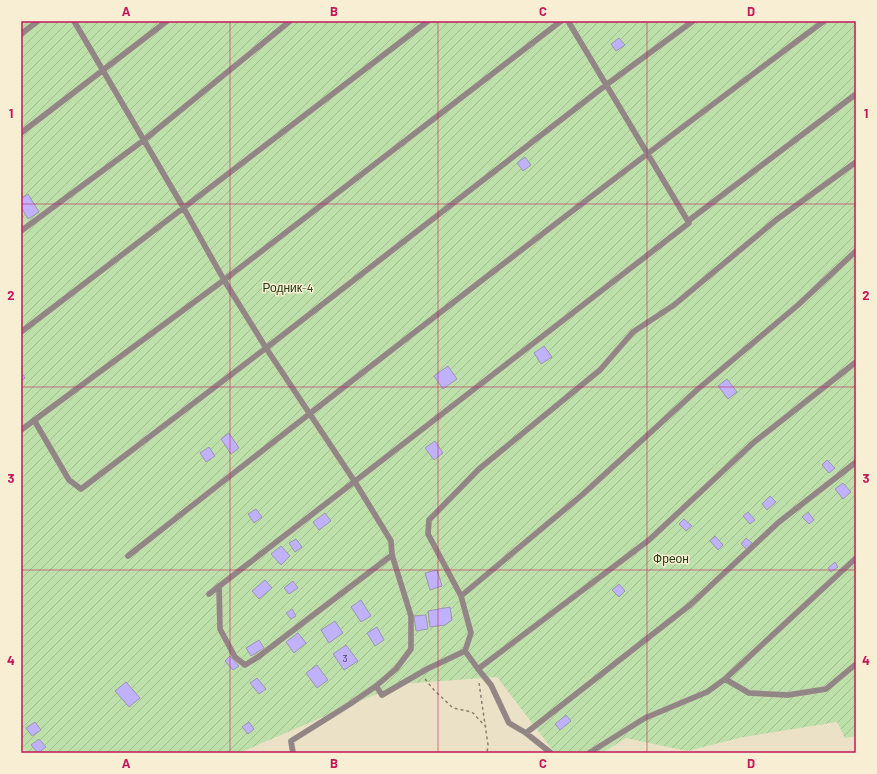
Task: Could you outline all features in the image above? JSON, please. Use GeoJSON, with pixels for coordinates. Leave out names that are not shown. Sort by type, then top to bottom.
{"type":"FeatureCollection","features":[{"type":"Feature","properties":{"kind":"lane"},"geometry":{"type":"LineString","coordinates":[[21,34],[38,21]]}},
{"type":"Feature","properties":{"kind":"lane"},"geometry":{"type":"LineString","coordinates":[[74,21],[224,280],[266,348],[355,482],[391,541],[392,555],[412,616],[411,649],[396,669],[376,686],[291,741],[294,753]]}},
{"type":"Feature","properties":{"kind":"lane"},"geometry":{"type":"LineString","coordinates":[[21,133],[167,21]]}},
{"type":"Feature","properties":{"kind":"lane"},"geometry":{"type":"LineString","coordinates":[[21,231],[144,140],[290,21]]}},
{"type":"Feature","properties":{"kind":"lane"},"geometry":{"type":"LineString","coordinates":[[21,332],[428,21]]}},
{"type":"Feature","properties":{"kind":"lane"},"geometry":{"type":"LineString","coordinates":[[21,430],[224,280],[561,21]]}},
{"type":"Feature","properties":{"kind":"lane"},"geometry":{"type":"LineString","coordinates":[[568,21],[688,221]]}},
{"type":"Feature","properties":{"kind":"lane"},"geometry":{"type":"LineString","coordinates":[[34,420],[69,480],[81,489],[606,85],[693,21]]}},
{"type":"Feature","properties":{"kind":"lane"},"geometry":{"type":"LineString","coordinates":[[128,556],[309,413],[647,153],[824,21]]}},
{"type":"Feature","properties":{"kind":"lane"},"geometry":{"type":"LineString","coordinates":[[209,594],[689,223],[688,221],[856,94]]}},
{"type":"Feature","properties":{"kind":"lane"},"geometry":{"type":"LineString","coordinates":[[376,686],[382,695],[465,651],[471,633],[461,596],[428,534],[429,520],[480,469],[600,370],[633,332],[674,304],[776,220],[856,162]]}},
{"type":"Feature","properties":{"kind":"lane"},"geometry":{"type":"LineString","coordinates":[[461,596],[582,495],[698,389],[798,305],[856,251]]}},
{"type":"Feature","properties":{"kind":"lane"},"geometry":{"type":"LineString","coordinates":[[478,669],[649,540],[753,443],[856,362]]}},
{"type":"Feature","properties":{"kind":"lane"},"geometry":{"type":"LineString","coordinates":[[526,732],[690,605],[779,522],[856,462]]}},
{"type":"Feature","properties":{"kind":"lane"},"geometry":{"type":"LineString","coordinates":[[219,586],[220,629],[235,657],[245,665],[258,657],[392,555]]}},
{"type":"Feature","properties":{"kind":"lane"},"geometry":{"type":"LineString","coordinates":[[589,753],[645,718],[706,692],[725,679],[856,558]]}},
{"type":"Feature","properties":{"kind":"lane"},"geometry":{"type":"LineString","coordinates":[[465,651],[491,684],[509,723],[526,732],[551,753]]}},
{"type":"Feature","properties":{"kind":"lane"},"geometry":{"type":"LineString","coordinates":[[725,679],[749,693],[788,694],[826,689],[856,664]]}},
{"type":"Feature","properties":{"kind":"path"},"geometry":{"type":"LineString","coordinates":[[478,669],[488,753]]}},
{"type":"Feature","properties":{"kind":"path"},"geometry":{"type":"LineString","coordinates":[[421,673],[434,690],[453,708],[472,712],[486,727]]}},
{"type":"Feature","properties":{"kind":"green space","name":"Родник-4"},"geometry":{"type":"Polygon","coordinates":[[[21,21],[856,21],[856,736],[845,738],[837,722],[743,737],[687,751],[626,738],[602,753],[555,753],[497,677],[400,684],[239,753],[27,753],[21,745],[21,21]]]}},
{"type":"Feature","properties":{"kind":"building"},"geometry":{"type":"Polygon","coordinates":[[[619,38],[625,45],[616,51],[611,44],[619,38]]]}},
{"type":"Feature","properties":{"kind":"building"},"geometry":{"type":"Polygon","coordinates":[[[525,157],[531,165],[523,171],[517,163],[525,157]]]}},
{"type":"Feature","properties":{"kind":"building"},"geometry":{"type":"Polygon","coordinates":[[[28,194],[39,212],[28,219],[21,207],[21,199],[28,194]]]}},
{"type":"Feature","properties":{"kind":"building"},"geometry":{"type":"Polygon","coordinates":[[[544,346],[552,357],[541,364],[534,353],[544,346]]]}},
{"type":"Feature","properties":{"kind":"building"},"geometry":{"type":"Polygon","coordinates":[[[448,366],[457,379],[443,389],[434,376],[448,366]]]}},
{"type":"Feature","properties":{"kind":"building"},"geometry":{"type":"Polygon","coordinates":[[[21,372],[25,378],[21,381],[21,372]]]}},
{"type":"Feature","properties":{"kind":"building"},"geometry":{"type":"Polygon","coordinates":[[[727,379],[737,392],[728,399],[718,386],[727,379]]]}},
{"type":"Feature","properties":{"kind":"building"},"geometry":{"type":"Polygon","coordinates":[[[229,433],[239,448],[231,454],[221,439],[229,433]]]}},
{"type":"Feature","properties":{"kind":"building"},"geometry":{"type":"Polygon","coordinates":[[[435,441],[443,453],[434,460],[425,448],[435,441]]]}},
{"type":"Feature","properties":{"kind":"building"},"geometry":{"type":"Polygon","coordinates":[[[209,447],[215,456],[206,462],[200,453],[209,447]]]}},
{"type":"Feature","properties":{"kind":"building"},"geometry":{"type":"Polygon","coordinates":[[[827,460],[835,468],[829,473],[822,465],[827,460]]]}},
{"type":"Feature","properties":{"kind":"building"},"geometry":{"type":"Polygon","coordinates":[[[843,483],[851,492],[843,499],[835,489],[843,483]]]}},
{"type":"Feature","properties":{"kind":"building"},"geometry":{"type":"Polygon","coordinates":[[[770,496],[776,502],[767,510],[762,504],[770,496]]]}},
{"type":"Feature","properties":{"kind":"building"},"geometry":{"type":"Polygon","coordinates":[[[256,509],[262,517],[254,523],[248,514],[256,509]]]}},
{"type":"Feature","properties":{"kind":"building"},"geometry":{"type":"Polygon","coordinates":[[[748,512],[755,520],[750,524],[743,516],[748,512]]]}},
{"type":"Feature","properties":{"kind":"building"},"geometry":{"type":"Polygon","coordinates":[[[808,512],[814,520],[809,524],[802,517],[808,512]]]}},
{"type":"Feature","properties":{"kind":"building"},"geometry":{"type":"Polygon","coordinates":[[[325,513],[331,521],[319,530],[313,522],[325,513]]]}},
{"type":"Feature","properties":{"kind":"building"},"geometry":{"type":"Polygon","coordinates":[[[684,519],[692,526],[686,531],[679,524],[684,519]]]}},
{"type":"Feature","properties":{"kind":"building"},"geometry":{"type":"Polygon","coordinates":[[[715,536],[723,545],[718,550],[710,541],[715,536]]]}},
{"type":"Feature","properties":{"kind":"building"},"geometry":{"type":"Polygon","coordinates":[[[746,538],[752,543],[746,549],[741,544],[746,538]]]}},
{"type":"Feature","properties":{"kind":"building"},"geometry":{"type":"Polygon","coordinates":[[[296,539],[302,547],[295,552],[289,543],[296,539]]]}},
{"type":"Feature","properties":{"kind":"building"},"geometry":{"type":"Polygon","coordinates":[[[281,546],[290,556],[281,565],[271,554],[281,546]]]}},
{"type":"Feature","properties":{"kind":"building"},"geometry":{"type":"Polygon","coordinates":[[[835,562],[838,567],[831,572],[828,568],[835,562]]]}},
{"type":"Feature","properties":{"kind":"building"},"geometry":{"type":"Polygon","coordinates":[[[437,570],[442,586],[430,590],[425,573],[437,570]]]}},
{"type":"Feature","properties":{"kind":"building"},"geometry":{"type":"Polygon","coordinates":[[[265,580],[272,588],[259,599],[252,591],[265,580]]]}},
{"type":"Feature","properties":{"kind":"building"},"geometry":{"type":"Polygon","coordinates":[[[293,581],[298,588],[289,594],[284,588],[293,581]]]}},
{"type":"Feature","properties":{"kind":"building"},"geometry":{"type":"Polygon","coordinates":[[[619,584],[625,591],[619,597],[612,590],[619,584]]]}},
{"type":"Feature","properties":{"kind":"building"},"geometry":{"type":"Polygon","coordinates":[[[361,600],[371,616],[361,622],[351,607],[361,600]]]}},
{"type":"Feature","properties":{"kind":"building"},"geometry":{"type":"Polygon","coordinates":[[[450,607],[452,620],[445,625],[430,627],[428,611],[450,607]]]}},
{"type":"Feature","properties":{"kind":"building"},"geometry":{"type":"Polygon","coordinates":[[[292,609],[296,616],[291,619],[286,613],[292,609]]]}},
{"type":"Feature","properties":{"kind":"building"},"geometry":{"type":"Polygon","coordinates":[[[426,615],[428,629],[416,631],[414,616],[426,615]]]}},
{"type":"Feature","properties":{"kind":"building"},"geometry":{"type":"Polygon","coordinates":[[[335,621],[343,633],[329,643],[321,630],[335,621]]]}},
{"type":"Feature","properties":{"kind":"building"},"geometry":{"type":"Polygon","coordinates":[[[377,627],[384,640],[375,646],[367,633],[377,627]]]}},
{"type":"Feature","properties":{"kind":"building"},"geometry":{"type":"Polygon","coordinates":[[[298,633],[306,643],[294,653],[286,642],[298,633]]]}},
{"type":"Feature","properties":{"kind":"building"},"geometry":{"type":"Polygon","coordinates":[[[259,640],[264,648],[251,656],[246,648],[259,640]]]}},
{"type":"Feature","properties":{"kind":"building"},"geometry":{"type":"Polygon","coordinates":[[[346,645],[358,661],[344,670],[333,654],[346,645]]]}},
{"type":"Feature","properties":{"kind":"building"},"geometry":{"type":"Polygon","coordinates":[[[230,656],[239,666],[233,670],[225,661],[230,656]]]}},
{"type":"Feature","properties":{"kind":"building"},"geometry":{"type":"Polygon","coordinates":[[[317,665],[328,680],[317,688],[306,673],[317,665]]]}},
{"type":"Feature","properties":{"kind":"building"},"geometry":{"type":"Polygon","coordinates":[[[257,678],[266,689],[259,694],[250,683],[257,678]]]}},
{"type":"Feature","properties":{"kind":"building"},"geometry":{"type":"Polygon","coordinates":[[[126,682],[140,698],[129,707],[115,691],[126,682]]]}},
{"type":"Feature","properties":{"kind":"building"},"geometry":{"type":"Polygon","coordinates":[[[566,715],[571,721],[560,730],[555,724],[566,715]]]}},
{"type":"Feature","properties":{"kind":"building"},"geometry":{"type":"Polygon","coordinates":[[[35,722],[41,730],[32,736],[26,728],[35,722]]]}},
{"type":"Feature","properties":{"kind":"building"},"geometry":{"type":"Polygon","coordinates":[[[249,722],[254,729],[248,734],[242,727],[249,722]]]}},
{"type":"Feature","properties":{"kind":"building"},"geometry":{"type":"Polygon","coordinates":[[[39,739],[46,747],[38,753],[31,745],[39,739]]]}},
{"type":"Feature","properties":{"kind":"park label","name":"Фреон"},"geometry":{"type":"Point","coordinates":[671,559]}}]}
